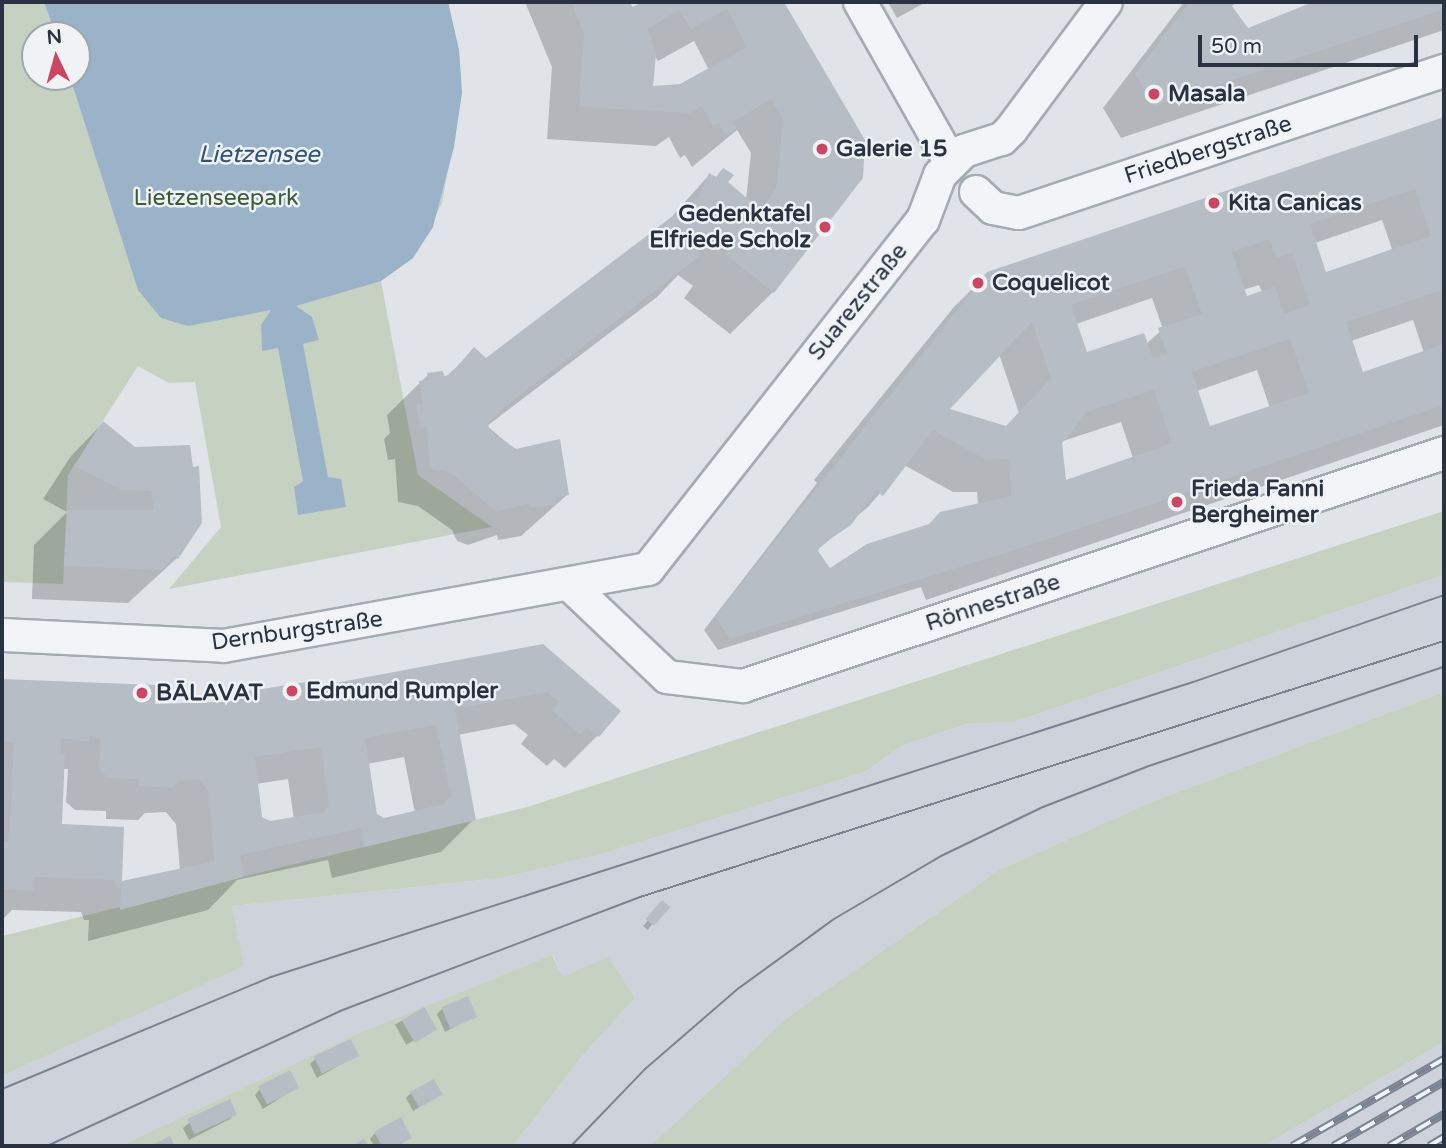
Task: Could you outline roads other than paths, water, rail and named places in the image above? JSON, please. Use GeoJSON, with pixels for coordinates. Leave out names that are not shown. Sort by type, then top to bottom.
{"type":"FeatureCollection","features":[{"type":"Feature","properties":{"kind":"street"},"geometry":{"type":"LineString","coordinates":[[860,2],[951,163]]}},
{"type":"Feature","properties":{"kind":"street","name":"Suarezstraße"},"geometry":{"type":"LineString","coordinates":[[578,582],[648,569],[923,220],[930,210],[934,186],[951,163],[964,151],[1002,139],[1012,130],[1106,2]]}},
{"type":"Feature","properties":{"kind":"street","name":"Friedbergstraße"},"geometry":{"type":"LineString","coordinates":[[976,192],[993,208],[1019,213],[1444,71]]}},
{"type":"Feature","properties":{"kind":"street","name":"Rönnestraße"},"geometry":{"type":"LineString","coordinates":[[578,582],[667,677],[743,686],[1444,453]]}},
{"type":"Feature","properties":{"kind":"street","name":"Dernburgstraße"},"geometry":{"type":"LineString","coordinates":[[2,635],[224,646],[578,582]]}},
{"type":"Feature","properties":{"kind":"water","name":"Lietzensee"},"geometry":{"type":"Polygon","coordinates":[[[44,2],[448,2],[459,50],[462,93],[454,147],[433,227],[413,258],[381,281],[296,306],[312,317],[319,340],[303,344],[328,477],[341,479],[346,507],[298,515],[294,487],[303,481],[278,348],[262,351],[261,325],[271,310],[188,326],[161,318],[138,290],[74,91],[91,91],[91,21],[51,21],[44,2]]]}},
{"type":"Feature","properties":{"kind":"tram line"},"geometry":{"type":"LineString","coordinates":[[2,1089],[271,977],[1193,682],[1444,595]]}},
{"type":"Feature","properties":{"kind":"tram line"},"geometry":{"type":"LineString","coordinates":[[47,1146],[340,1011],[640,897],[1444,641]]}},
{"type":"Feature","properties":{"kind":"tram line"},"geometry":{"type":"LineString","coordinates":[[571,1146],[645,1069],[739,988],[834,919],[941,856],[1043,807],[1146,767],[1444,667]]}},
{"type":"Feature","properties":{"kind":"railway"},"geometry":{"type":"LineString","coordinates":[[1292,1146],[1444,1059]]}},
{"type":"Feature","properties":{"kind":"railway"},"geometry":{"type":"LineString","coordinates":[[1333,1146],[1444,1082]]}},
{"type":"Feature","properties":{"kind":"railway"},"geometry":{"type":"LineString","coordinates":[[1389,1146],[1444,1114]]}},
{"type":"Feature","properties":{"kind":"railway"},"geometry":{"type":"LineString","coordinates":[[1429,1146],[1444,1137]]}},
{"type":"Feature","properties":{"kind":"place","name":"Masala"},"geometry":{"type":"Point","coordinates":[1154,94]}},
{"type":"Feature","properties":{"kind":"place","name":"Galerie 15"},"geometry":{"type":"Point","coordinates":[822,149]}},
{"type":"Feature","properties":{"kind":"place","name":"Kita Canicas"},"geometry":{"type":"Point","coordinates":[1214,203]}},
{"type":"Feature","properties":{"kind":"place","name":"Gedenktafel Elfriede Scholz"},"geometry":{"type":"Point","coordinates":[825,227]}},
{"type":"Feature","properties":{"kind":"place","name":"Coquelicot"},"geometry":{"type":"Point","coordinates":[978,283]}},
{"type":"Feature","properties":{"kind":"place","name":"Frieda Fanni Bergheimer"},"geometry":{"type":"Point","coordinates":[1177,502]}},
{"type":"Feature","properties":{"kind":"place","name":"Edmund Rumpler"},"geometry":{"type":"Point","coordinates":[292,691]}},
{"type":"Feature","properties":{"kind":"place","name":"BĀLAVAT"},"geometry":{"type":"Point","coordinates":[142,693]}},
{"type":"Feature","properties":{"kind":"park label","name":"Lietzenseepark"},"geometry":{"type":"Point","coordinates":[216,198]}}]}
